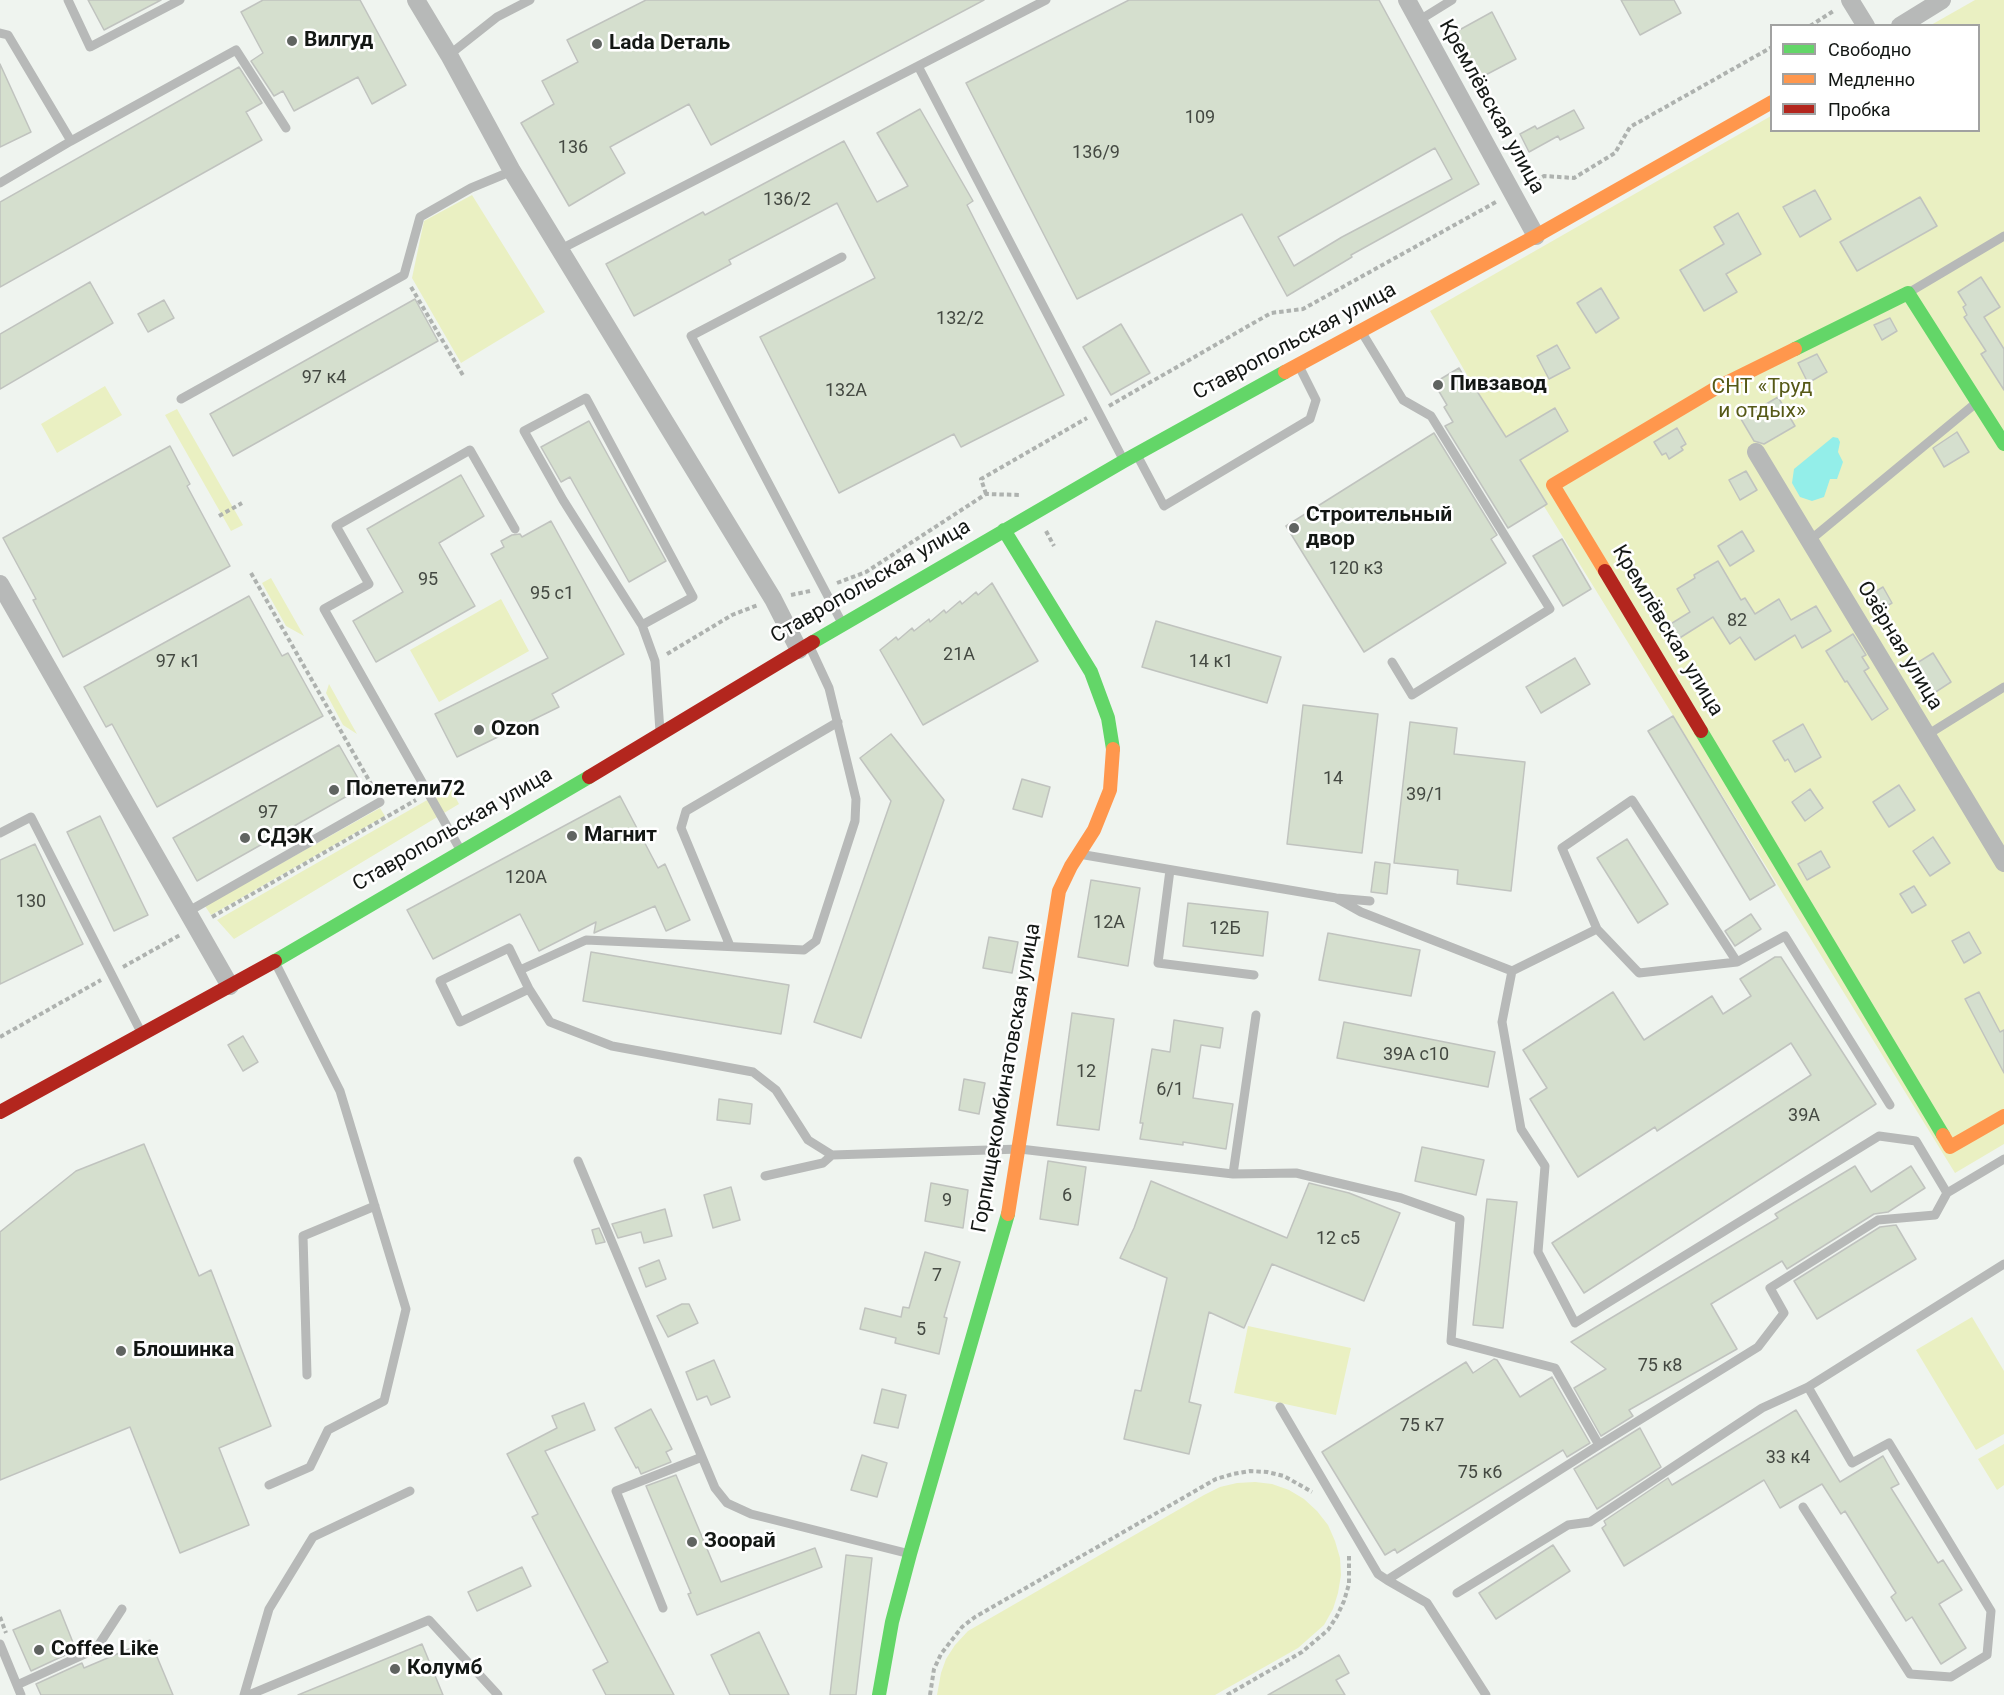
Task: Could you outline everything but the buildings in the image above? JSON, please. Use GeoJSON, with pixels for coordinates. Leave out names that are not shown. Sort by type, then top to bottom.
{"type":"FeatureCollection","features":[{"type":"Feature","properties":{"kind":"street"},"geometry":{"type":"LineString","coordinates":[[416,0],[449,55],[512,171],[804,647]]}},
{"type":"Feature","properties":{"kind":"street","name":"Кремлёвская улица"},"geometry":{"type":"LineString","coordinates":[[1407,0],[1536,237]]}},
{"type":"Feature","properties":{"kind":"street"},"geometry":{"type":"LineString","coordinates":[[1850,0],[1865,24]]}},
{"type":"Feature","properties":{"kind":"street"},"geometry":{"type":"LineString","coordinates":[[1903,24],[1942,0]]}},
{"type":"Feature","properties":{"kind":"street","name":"Ставропольская улица"},"geometry":{"type":"LineString","coordinates":[[0,1112],[274,961],[661,734],[804,647],[1124,461],[1298,364],[1536,237],[1770,103]]}},
{"type":"Feature","properties":{"kind":"street"},"geometry":{"type":"LineString","coordinates":[[1908,293],[2004,444]]}},
{"type":"Feature","properties":{"kind":"street","name":"Кремлёвская улица"},"geometry":{"type":"LineString","coordinates":[[1908,293],[1716,388],[1553,485],[1950,1147],[2004,1116]]}},
{"type":"Feature","properties":{"kind":"street","name":"Озёрная улица"},"geometry":{"type":"LineString","coordinates":[[1756,452],[2004,863]]}},
{"type":"Feature","properties":{"kind":"street","name":"Горпищекомбинатовская улица"},"geometry":{"type":"LineString","coordinates":[[879,1695],[892,1622],[910,1554],[1005,1229],[1013,1193],[1059,891],[1071,866],[1094,830],[1110,790],[1113,746],[1108,718],[1091,672],[1004,530]]}},
{"type":"Feature","properties":{"kind":"street"},"geometry":{"type":"LineString","coordinates":[[0,584],[230,986]]}},
{"type":"Feature","properties":{"kind":"lane"},"geometry":{"type":"LineString","coordinates":[[68,0],[90,47],[180,0]]}},
{"type":"Feature","properties":{"kind":"lane"},"geometry":{"type":"LineString","coordinates":[[449,55],[497,17],[530,0]]}},
{"type":"Feature","properties":{"kind":"lane"},"geometry":{"type":"LineString","coordinates":[[561,249],[1046,0]]}},
{"type":"Feature","properties":{"kind":"lane"},"geometry":{"type":"LineString","coordinates":[[1418,21],[1452,0]]}},
{"type":"Feature","properties":{"kind":"lane"},"geometry":{"type":"LineString","coordinates":[[0,33],[8,35],[71,141]]}},
{"type":"Feature","properties":{"kind":"lane"},"geometry":{"type":"LineString","coordinates":[[0,183],[236,50],[285,128]]}},
{"type":"Feature","properties":{"kind":"lane"},"geometry":{"type":"LineString","coordinates":[[918,66],[1124,461]]}},
{"type":"Feature","properties":{"kind":"lane"},"geometry":{"type":"LineString","coordinates":[[181,399],[405,275],[420,217],[471,188],[512,171]]}},
{"type":"Feature","properties":{"kind":"lane"},"geometry":{"type":"LineString","coordinates":[[1908,293],[2004,236]]}},
{"type":"Feature","properties":{"kind":"lane"},"geometry":{"type":"LineString","coordinates":[[842,257],[691,336],[843,625]]}},
{"type":"Feature","properties":{"kind":"lane"},"geometry":{"type":"LineString","coordinates":[[1361,331],[1403,400],[1431,416],[1550,609],[1412,695],[1392,662]]}},
{"type":"Feature","properties":{"kind":"lane"},"geometry":{"type":"LineString","coordinates":[[1137,454],[1164,506],[1310,419],[1316,400],[1298,364]]}},
{"type":"Feature","properties":{"kind":"lane"},"geometry":{"type":"LineString","coordinates":[[642,625],[693,597],[586,398],[524,431],[563,500],[642,625],[655,661],[661,734]]}},
{"type":"Feature","properties":{"kind":"lane"},"geometry":{"type":"LineString","coordinates":[[1809,541],[1978,402]]}},
{"type":"Feature","properties":{"kind":"lane"},"geometry":{"type":"LineString","coordinates":[[461,851],[324,609],[369,584],[336,526],[470,450],[515,529]]}},
{"type":"Feature","properties":{"kind":"lane"},"geometry":{"type":"LineString","coordinates":[[520,970],[586,940],[804,950],[816,942],[855,821],[856,799],[829,688],[804,647]]}},
{"type":"Feature","properties":{"kind":"lane"},"geometry":{"type":"LineString","coordinates":[[1927,735],[2004,687]]}},
{"type":"Feature","properties":{"kind":"lane"},"geometry":{"type":"LineString","coordinates":[[730,946],[681,828],[686,811],[838,722]]}},
{"type":"Feature","properties":{"kind":"lane"},"geometry":{"type":"LineString","coordinates":[[1737,962],[1632,800],[1563,848],[1596,929],[1640,974],[1737,962],[1785,936],[1890,1105]]}},
{"type":"Feature","properties":{"kind":"lane"},"geometry":{"type":"LineString","coordinates":[[193,918],[380,802]]}},
{"type":"Feature","properties":{"kind":"lane"},"geometry":{"type":"LineString","coordinates":[[0,833],[31,817],[142,1034]]}},
{"type":"Feature","properties":{"kind":"lane"},"geometry":{"type":"LineString","coordinates":[[1078,854],[1336,898],[1370,901]]}},
{"type":"Feature","properties":{"kind":"lane"},"geometry":{"type":"LineString","coordinates":[[1170,870],[1158,963],[1254,975]]}},
{"type":"Feature","properties":{"kind":"lane"},"geometry":{"type":"LineString","coordinates":[[1336,898],[1361,912],[1512,971],[1596,929]]}},
{"type":"Feature","properties":{"kind":"lane"},"geometry":{"type":"LineString","coordinates":[[529,989],[460,1022],[440,981],[509,948],[529,989],[550,1022],[612,1046],[753,1072],[776,1090],[808,1140],[832,1155],[1020,1149],[1233,1174],[1296,1173],[1401,1198],[1460,1219],[1451,1341],[1555,1368],[1599,1444]]}},
{"type":"Feature","properties":{"kind":"lane"},"geometry":{"type":"LineString","coordinates":[[269,1485],[310,1467],[328,1430],[384,1401],[406,1309],[340,1090],[274,961]]}},
{"type":"Feature","properties":{"kind":"lane"},"geometry":{"type":"LineString","coordinates":[[1512,971],[1502,1022],[1521,1129],[1545,1166],[1538,1252],[1575,1323],[1880,1136],[1916,1141],[1947,1193]]}},
{"type":"Feature","properties":{"kind":"lane"},"geometry":{"type":"LineString","coordinates":[[1233,1174],[1256,1015]]}},
{"type":"Feature","properties":{"kind":"lane"},"geometry":{"type":"LineString","coordinates":[[765,1176],[822,1164],[832,1155]]}},
{"type":"Feature","properties":{"kind":"lane"},"geometry":{"type":"LineString","coordinates":[[1387,1580],[1599,1444],[1758,1347],[1784,1313],[1770,1288],[1878,1220],[1935,1215],[1947,1193],[2004,1160]]}},
{"type":"Feature","properties":{"kind":"lane"},"geometry":{"type":"LineString","coordinates":[[578,1161],[715,1488],[727,1503],[740,1510],[910,1554]]}},
{"type":"Feature","properties":{"kind":"lane"},"geometry":{"type":"LineString","coordinates":[[307,1375],[303,1236],[375,1206]]}},
{"type":"Feature","properties":{"kind":"lane"},"geometry":{"type":"LineString","coordinates":[[1457,1593],[1568,1525],[1590,1522],[1762,1408],[1808,1387],[2004,1264]]}},
{"type":"Feature","properties":{"kind":"lane"},"geometry":{"type":"LineString","coordinates":[[1803,1507],[1910,1674],[1951,1677],[1987,1655],[1991,1611],[1889,1443],[1852,1463],[1808,1387]]}},
{"type":"Feature","properties":{"kind":"lane"},"geometry":{"type":"LineString","coordinates":[[1280,1407],[1378,1574],[1428,1603],[1486,1695]]}},
{"type":"Feature","properties":{"kind":"lane"},"geometry":{"type":"LineString","coordinates":[[663,1608],[616,1491],[702,1456]]}},
{"type":"Feature","properties":{"kind":"lane"},"geometry":{"type":"LineString","coordinates":[[244,1695],[269,1609],[314,1537],[410,1491]]}},
{"type":"Feature","properties":{"kind":"lane"},"geometry":{"type":"LineString","coordinates":[[17,1685],[96,1649],[122,1609]]}},
{"type":"Feature","properties":{"kind":"lane"},"geometry":{"type":"LineString","coordinates":[[249,1695],[429,1620],[498,1695]]}},
{"type":"Feature","properties":{"kind":"lane"},"geometry":{"type":"LineString","coordinates":[[0,1644],[21,1695]]}},
{"type":"Feature","properties":{"kind":"path"},"geometry":{"type":"LineString","coordinates":[[1813,24],[1850,0]]}},
{"type":"Feature","properties":{"kind":"path"},"geometry":{"type":"LineString","coordinates":[[986,494],[981,478],[1271,313],[1304,309],[1544,176],[1574,178],[1615,153],[1630,127],[1770,48]]}},
{"type":"Feature","properties":{"kind":"path"},"geometry":{"type":"LineString","coordinates":[[405,275],[464,377]]}},
{"type":"Feature","properties":{"kind":"path"},"geometry":{"type":"LineString","coordinates":[[655,661],[732,615],[773,599],[823,588],[866,572],[986,494],[1026,496]]}},
{"type":"Feature","properties":{"kind":"path"},"geometry":{"type":"LineString","coordinates":[[219,516],[242,503]]}},
{"type":"Feature","properties":{"kind":"path"},"geometry":{"type":"LineString","coordinates":[[251,573],[389,817]]}},
{"type":"Feature","properties":{"kind":"path"},"geometry":{"type":"LineString","coordinates":[[193,918],[389,817],[428,792]]}},
{"type":"Feature","properties":{"kind":"path"},"geometry":{"type":"LineString","coordinates":[[930,1695],[934,1669],[941,1654],[962,1627],[975,1617],[1216,1479],[1241,1472],[1267,1472],[1284,1476],[1314,1493]]}},
{"type":"Feature","properties":{"kind":"path"},"geometry":{"type":"LineString","coordinates":[[1227,1695],[1302,1652],[1328,1630],[1337,1616],[1349,1584],[1348,1551]]}},
{"type":"Feature","properties":{"kind":"green space","name":"СНТ «Труд и отдых»"},"geometry":{"type":"Polygon","coordinates":[[[1975,0],[2004,0],[2004,1144],[1955,1173],[1526,477],[1430,311],[1770,117],[1770,132],[1980,132],[1980,24],[1933,24],[1975,0]]]}},
{"type":"Feature","properties":{"kind":"green space"},"geometry":{"type":"Polygon","coordinates":[[[472,195],[545,312],[461,363],[412,278],[424,221],[472,195]]]}},
{"type":"Feature","properties":{"kind":"green space"},"geometry":{"type":"Polygon","coordinates":[[[105,386],[122,415],[57,453],[41,424],[105,386]]]}},
{"type":"Feature","properties":{"kind":"green space"},"geometry":{"type":"Polygon","coordinates":[[[177,409],[243,525],[231,531],[165,415],[177,409]]]}},
{"type":"Feature","properties":{"kind":"green space"},"geometry":{"type":"Polygon","coordinates":[[[271,578],[304,636],[286,626],[262,583],[271,578]]]}},
{"type":"Feature","properties":{"kind":"green space"},"geometry":{"type":"Polygon","coordinates":[[[501,599],[529,651],[439,702],[410,650],[501,599]]]}},
{"type":"Feature","properties":{"kind":"green space"},"geometry":{"type":"Polygon","coordinates":[[[329,684],[357,734],[343,725],[326,693],[329,684]]]}},
{"type":"Feature","properties":{"kind":"green space"},"geometry":{"type":"Polygon","coordinates":[[[450,787],[459,804],[234,939],[217,920],[450,787]]]}},
{"type":"Feature","properties":{"kind":"green space"},"geometry":{"type":"Polygon","coordinates":[[[380,808],[385,816],[211,915],[205,906],[380,808]]]}},
{"type":"Feature","properties":{"kind":"green space"},"geometry":{"type":"Polygon","coordinates":[[[1972,1317],[2004,1371],[2004,1434],[1976,1450],[1916,1350],[1972,1317]]]}},
{"type":"Feature","properties":{"kind":"green space"},"geometry":{"type":"Polygon","coordinates":[[[1248,1326],[1351,1348],[1336,1415],[1234,1393],[1248,1326]]]}},
{"type":"Feature","properties":{"kind":"green space"},"geometry":{"type":"Polygon","coordinates":[[[2004,1444],[2004,1485],[1997,1490],[1978,1459],[2004,1444]]]}},
{"type":"Feature","properties":{"kind":"green space"},"geometry":{"type":"Polygon","coordinates":[[[1255,1482],[1272,1484],[1304,1499],[1328,1525],[1340,1558],[1341,1575],[1333,1609],[1324,1625],[1298,1648],[1215,1695],[937,1695],[946,1659],[968,1631],[1204,1495],[1220,1487],[1255,1482]]]}},
{"type":"Feature","properties":{"kind":"water"},"geometry":{"type":"Polygon","coordinates":[[[1833,437],[1838,438],[1840,442],[1838,452],[1843,462],[1837,479],[1830,479],[1824,497],[1812,501],[1800,497],[1792,483],[1794,469],[1833,437]]]}},
{"type":"Feature","properties":{"kind":"traffic: fast"},"geometry":{"type":"LineString","coordinates":[[1795,349],[1908,293],[2004,444]]}},
{"type":"Feature","properties":{"kind":"traffic: fast"},"geometry":{"type":"LineString","coordinates":[[813,642],[1124,461],[1285,372]]}},
{"type":"Feature","properties":{"kind":"traffic: fast"},"geometry":{"type":"LineString","coordinates":[[1004,530],[1091,672],[1108,718],[1113,749]]}},
{"type":"Feature","properties":{"kind":"traffic: fast"},"geometry":{"type":"LineString","coordinates":[[1701,731],[1943,1135]]}},
{"type":"Feature","properties":{"kind":"traffic: fast"},"geometry":{"type":"LineString","coordinates":[[275,961],[589,777]]}},
{"type":"Feature","properties":{"kind":"traffic: fast"},"geometry":{"type":"LineString","coordinates":[[879,1695],[892,1622],[910,1554],[1008,1214]]}},
{"type":"Feature","properties":{"kind":"traffic: slow"},"geometry":{"type":"LineString","coordinates":[[1285,372],[1536,236],[1770,103]]}},
{"type":"Feature","properties":{"kind":"traffic: slow"},"geometry":{"type":"LineString","coordinates":[[1605,571],[1553,485],[1716,388],[1795,349]]}},
{"type":"Feature","properties":{"kind":"traffic: slow"},"geometry":{"type":"LineString","coordinates":[[1008,1214],[1059,891],[1071,866],[1094,830],[1110,790],[1113,749]]}},
{"type":"Feature","properties":{"kind":"traffic: slow"},"geometry":{"type":"LineString","coordinates":[[1943,1135],[1950,1147],[2004,1116]]}},
{"type":"Feature","properties":{"kind":"traffic: jam"},"geometry":{"type":"LineString","coordinates":[[1605,571],[1701,731]]}},
{"type":"Feature","properties":{"kind":"traffic: jam"},"geometry":{"type":"LineString","coordinates":[[589,777],[813,642]]}},
{"type":"Feature","properties":{"kind":"traffic: jam"},"geometry":{"type":"LineString","coordinates":[[0,1112],[275,961]]}},
{"type":"Feature","properties":{"kind":"place","name":"Вилгуд"},"geometry":{"type":"Point","coordinates":[292,41]}},
{"type":"Feature","properties":{"kind":"place","name":"Lada Dеталь"},"geometry":{"type":"Point","coordinates":[597,44]}},
{"type":"Feature","properties":{"kind":"place","name":"Пивзавод"},"geometry":{"type":"Point","coordinates":[1438,385]}},
{"type":"Feature","properties":{"kind":"place","name":"Строительный двор"},"geometry":{"type":"Point","coordinates":[1294,528]}},
{"type":"Feature","properties":{"kind":"place","name":"Ozon"},"geometry":{"type":"Point","coordinates":[479,730]}},
{"type":"Feature","properties":{"kind":"place","name":"Полетели72"},"geometry":{"type":"Point","coordinates":[334,790]}},
{"type":"Feature","properties":{"kind":"place","name":"Магнит"},"geometry":{"type":"Point","coordinates":[572,836]}},
{"type":"Feature","properties":{"kind":"place","name":"СДЭК"},"geometry":{"type":"Point","coordinates":[245,838]}},
{"type":"Feature","properties":{"kind":"place","name":"Блошинка"},"geometry":{"type":"Point","coordinates":[121,1351]}},
{"type":"Feature","properties":{"kind":"place","name":"Зоорай"},"geometry":{"type":"Point","coordinates":[692,1542]}},
{"type":"Feature","properties":{"kind":"place","name":"Coffee Like"},"geometry":{"type":"Point","coordinates":[39,1650]}},
{"type":"Feature","properties":{"kind":"place","name":"Колумб"},"geometry":{"type":"Point","coordinates":[395,1669]}}]}
